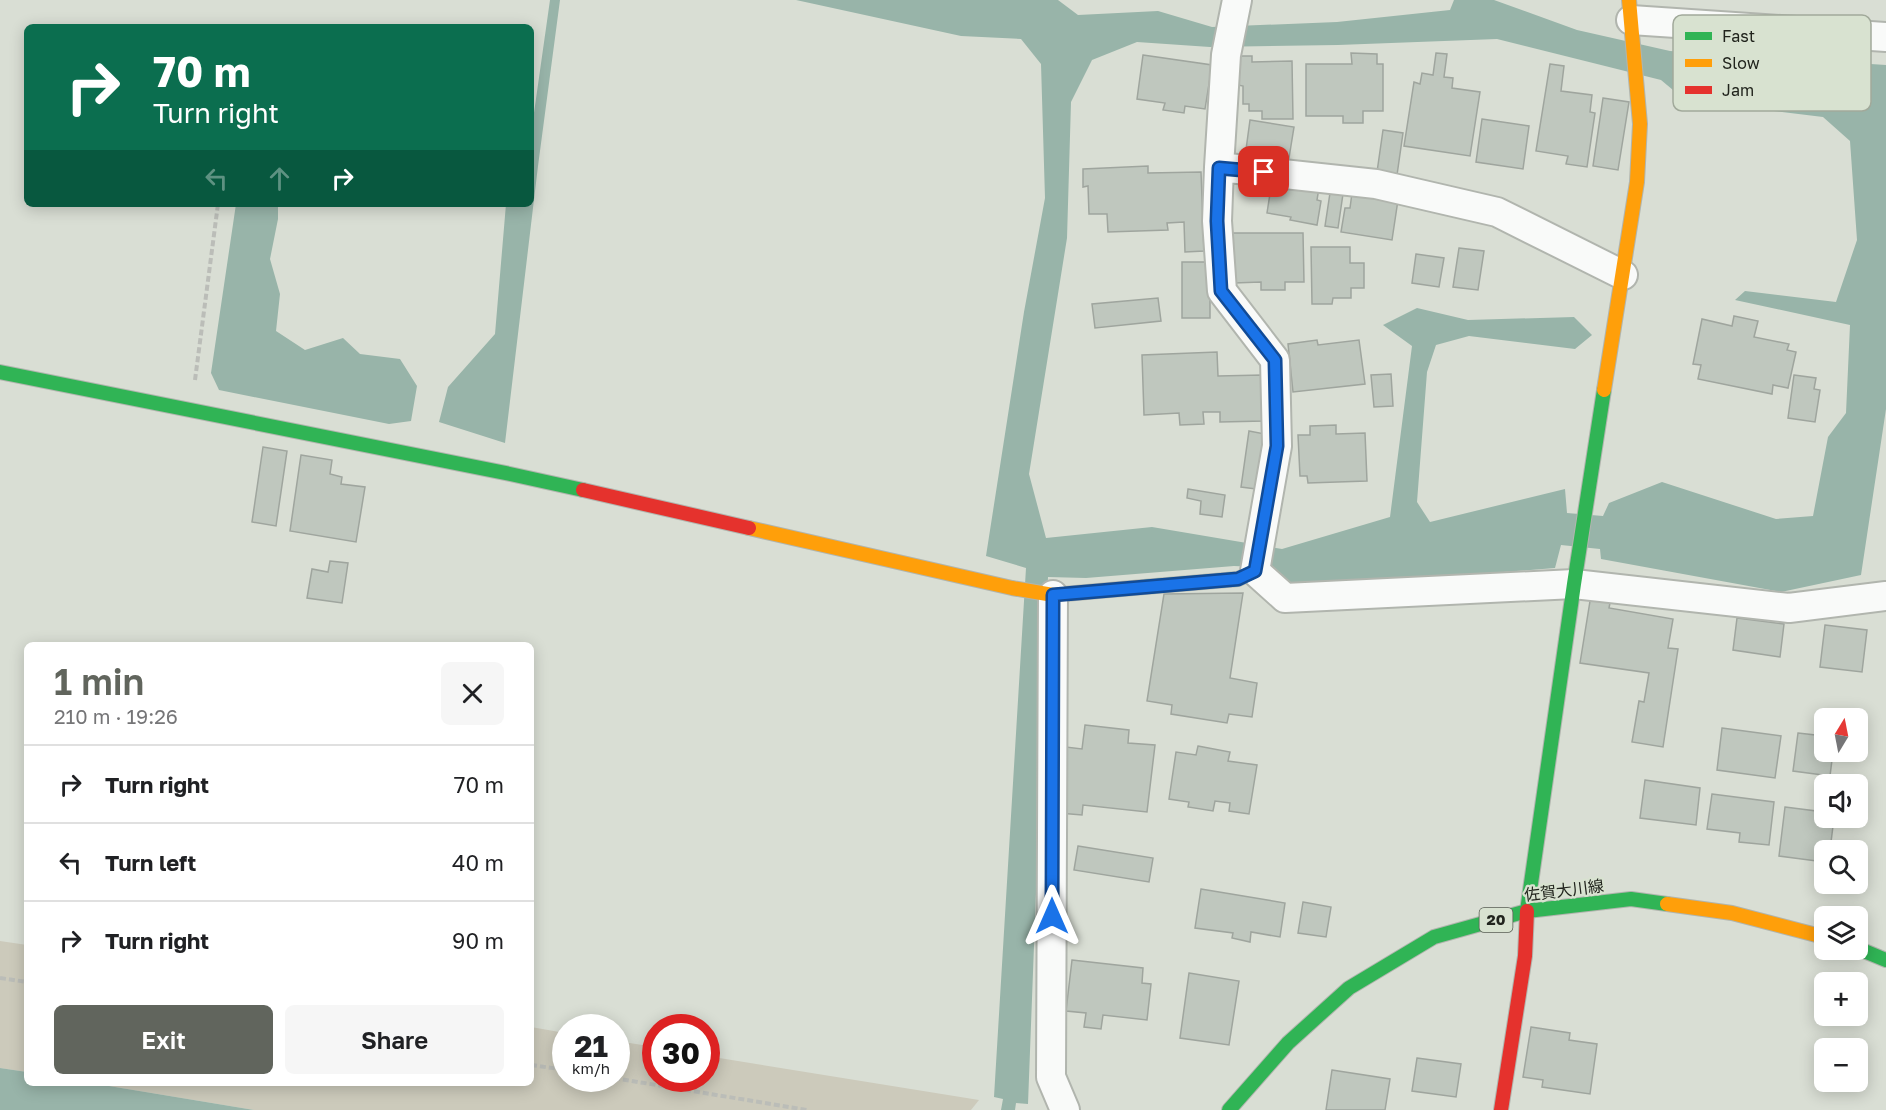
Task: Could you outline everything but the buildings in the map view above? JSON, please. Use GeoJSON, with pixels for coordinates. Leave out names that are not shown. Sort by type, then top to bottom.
{"type":"FeatureCollection","features":[{"type":"Feature","properties":{"kind":"street"},"geometry":{"type":"LineString","coordinates":[[1236,7],[1226,55],[1219,168],[1217,221],[1221,291],[1275,360],[1277,446],[1255,571]]}},
{"type":"Feature","properties":{"kind":"street"},"geometry":{"type":"LineString","coordinates":[[1502,1110],[1525,956],[1527,911],[1574,584],[1637,182],[1640,124],[1630,10],[1677,15]]}},
{"type":"Feature","properties":{"kind":"street"},"geometry":{"type":"LineString","coordinates":[[1871,35],[1886,37]]}},
{"type":"Feature","properties":{"kind":"street"},"geometry":{"type":"LineString","coordinates":[[1219,168],[1376,184],[1497,212],[1623,275]]}},
{"type":"Feature","properties":{"kind":"street"},"geometry":{"type":"LineString","coordinates":[[0,372],[510,474],[1012,588],[1053,595],[1238,579],[1255,571]]}},
{"type":"Feature","properties":{"kind":"street"},"geometry":{"type":"LineString","coordinates":[[1255,571],[1285,598],[1574,584],[1788,608],[1886,596]]}},
{"type":"Feature","properties":{"kind":"street"},"geometry":{"type":"LineString","coordinates":[[1053,595],[1051,1077],[1065,1110]]}},
{"type":"Feature","properties":{"kind":"street","name":"佐賀大川線"},"geometry":{"type":"LineString","coordinates":[[1229,1110],[1288,1043],[1349,988],[1434,937],[1527,911],[1631,899],[1732,913],[1814,934]]}},
{"type":"Feature","properties":{"kind":"street"},"geometry":{"type":"LineString","coordinates":[[1868,953],[1886,960]]}},
{"type":"Feature","properties":{"kind":"path"},"geometry":{"type":"LineString","coordinates":[[192,410],[218,207]]}},
{"type":"Feature","properties":{"kind":"path"},"geometry":{"type":"LineString","coordinates":[[0,978],[24,982]]}},
{"type":"Feature","properties":{"kind":"path"},"geometry":{"type":"LineString","coordinates":[[534,1066],[552,1069]]}},
{"type":"Feature","properties":{"kind":"path"},"geometry":{"type":"LineString","coordinates":[[630,1081],[807,1110]]}},
{"type":"Feature","properties":{"kind":"shaded area"},"geometry":{"type":"Polygon","coordinates":[[[550,0],[560,0],[534,200],[534,113],[550,0]]]}},
{"type":"Feature","properties":{"kind":"shaded area"},"geometry":{"type":"Polygon","coordinates":[[[796,0],[1058,0],[1078,15],[1158,11],[1212,27],[1337,22],[1450,10],[1454,0],[1494,0],[1577,30],[1673,51],[1673,90],[1661,80],[1497,39],[1210,47],[1137,42],[1092,60],[1071,102],[1067,238],[1029,474],[1046,538],[1152,527],[1282,549],[1390,517],[1412,346],[1383,325],[1417,308],[1468,320],[1574,317],[1592,335],[1575,349],[1469,336],[1436,345],[1427,372],[1417,502],[1430,522],[1565,489],[1567,513],[1603,516],[1609,503],[1662,482],[1776,519],[1813,516],[1828,437],[1846,413],[1850,325],[1735,300],[1745,291],[1836,302],[1857,240],[1850,141],[1823,117],[1774,111],[1871,111],[1871,64],[1886,65],[1886,409],[1861,575],[1781,592],[1601,559],[1600,549],[1561,545],[1555,568],[1439,577],[1285,583],[1275,568],[1234,566],[1086,578],[1048,577],[1028,1104],[1016,1103],[1015,1110],[1001,1110],[1003,1099],[994,1097],[1026,568],[986,556],[1024,312],[1045,198],[1041,64],[1021,39],[961,36],[796,0]]]}},
{"type":"Feature","properties":{"kind":"shaded area"},"geometry":{"type":"Polygon","coordinates":[[[236,207],[278,207],[278,219],[270,259],[280,294],[276,331],[305,350],[343,338],[360,354],[400,359],[417,386],[411,421],[389,424],[219,390],[211,373],[236,207]]]}},
{"type":"Feature","properties":{"kind":"shaded area"},"geometry":{"type":"Polygon","coordinates":[[[506,207],[533,207],[505,443],[439,422],[448,387],[495,334],[506,207]]]}},
{"type":"Feature","properties":{"kind":"shaded area"},"geometry":{"type":"Polygon","coordinates":[[[0,941],[24,945],[24,1072],[0,1068],[0,941]]]}},
{"type":"Feature","properties":{"kind":"shaded area"},"geometry":{"type":"Polygon","coordinates":[[[534,1028],[552,1031],[552,1092],[630,1092],[630,1043],[642,1045],[642,1092],[720,1092],[720,1058],[979,1100],[971,1110],[254,1110],[109,1086],[534,1086],[534,1028]]]}},
{"type":"Feature","properties":{"kind":"shaded area"},"geometry":{"type":"Polygon","coordinates":[[[0,1068],[24,1072],[24,1086],[109,1086],[254,1110],[0,1110],[0,1068]]]}},
{"type":"Feature","properties":{"kind":"traffic: fast"},"geometry":{"type":"LineString","coordinates":[[0,372],[583,490]]}},
{"type":"Feature","properties":{"kind":"traffic: fast"},"geometry":{"type":"LineString","coordinates":[[1527,911],[1604,390]]}},
{"type":"Feature","properties":{"kind":"traffic: fast"},"geometry":{"type":"LineString","coordinates":[[1144,587],[1238,579],[1255,571]]}},
{"type":"Feature","properties":{"kind":"traffic: fast"},"geometry":{"type":"LineString","coordinates":[[1229,1110],[1288,1043],[1349,988],[1434,937],[1527,911],[1631,899],[1667,904]]}},
{"type":"Feature","properties":{"kind":"traffic: fast"},"geometry":{"type":"LineString","coordinates":[[1868,953],[1886,960]]}},
{"type":"Feature","properties":{"kind":"traffic: slow"},"geometry":{"type":"LineString","coordinates":[[1604,390],[1637,182],[1640,124],[1629,0]]}},
{"type":"Feature","properties":{"kind":"traffic: slow"},"geometry":{"type":"LineString","coordinates":[[749,528],[1012,588],[1053,595],[1144,587]]}},
{"type":"Feature","properties":{"kind":"traffic: slow"},"geometry":{"type":"LineString","coordinates":[[1667,904],[1732,913],[1814,934]]}},
{"type":"Feature","properties":{"kind":"traffic: jam"},"geometry":{"type":"LineString","coordinates":[[583,490],[749,528]]}},
{"type":"Feature","properties":{"kind":"traffic: jam"},"geometry":{"type":"LineString","coordinates":[[1501,1110],[1525,956],[1527,911]]}},
{"type":"Feature","properties":{"kind":"route"},"geometry":{"type":"LineString","coordinates":[[1052,916],[1053,595],[1238,579],[1255,571],[1277,446],[1275,360],[1221,291],[1217,221],[1219,168],[1264,172]]}}]}
